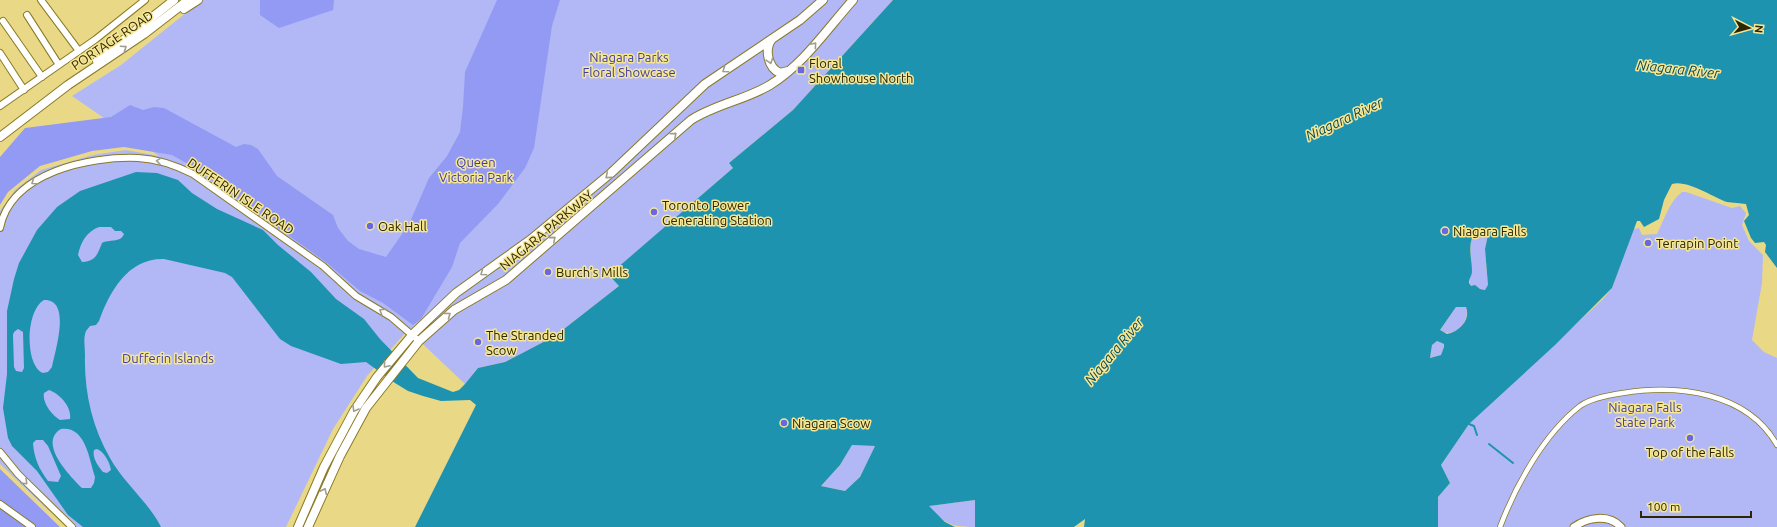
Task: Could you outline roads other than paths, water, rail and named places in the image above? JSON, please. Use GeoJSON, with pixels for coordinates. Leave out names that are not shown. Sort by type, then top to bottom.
{"type":"FeatureCollection","features":[{"type":"Feature","properties":{"kind":"main road","name":"PORTAGE ROAD"},"geometry":{"type":"LineString","coordinates":[[0,137],[68,85],[174,0]]}},
{"type":"Feature","properties":{"kind":"main road","name":"PORTAGE ROAD"},"geometry":{"type":"LineString","coordinates":[[68,85],[160,23],[188,0]]}},
{"type":"Feature","properties":{"kind":"main road"},"geometry":{"type":"LineString","coordinates":[[160,23],[198,0]]}},
{"type":"Feature","properties":{"kind":"main road","name":"NIAGARA PARKWAY"},"geometry":{"type":"LineString","coordinates":[[298,527],[344,428],[377,377],[413,334],[456,292],[530,240],[611,173],[706,84],[800,20],[823,0]]}},
{"type":"Feature","properties":{"kind":"main road","name":"NIAGARA PARKWAY"},"geometry":{"type":"LineString","coordinates":[[308,527],[356,426],[384,383],[419,341],[454,310],[506,280],[692,120],[709,109],[764,88],[789,71],[810,50],[853,0]]}},
{"type":"Feature","properties":{"kind":"main road"},"geometry":{"type":"LineString","coordinates":[[774,37],[768,47],[768,57],[772,66],[780,73],[789,71]]}},
{"type":"Feature","properties":{"kind":"street"},"geometry":{"type":"LineString","coordinates":[[41,0],[79,51]]}},
{"type":"Feature","properties":{"kind":"street","name":"PORTAGE ROAD"},"geometry":{"type":"LineString","coordinates":[[0,106],[105,32],[145,0]]}},
{"type":"Feature","properties":{"kind":"street"},"geometry":{"type":"LineString","coordinates":[[27,15],[59,65]]}},
{"type":"Feature","properties":{"kind":"street"},"geometry":{"type":"LineString","coordinates":[[4,21],[42,77]]}},
{"type":"Feature","properties":{"kind":"street"},"geometry":{"type":"LineString","coordinates":[[0,53],[24,90]]}},
{"type":"Feature","properties":{"kind":"street","name":"DUFFERIN ISLE ROAD"},"geometry":{"type":"LineString","coordinates":[[0,228],[2,218],[16,196],[36,180],[46,175],[91,161],[138,158],[170,163],[193,174],[323,266],[356,296],[391,317],[413,334],[419,341]]}},
{"type":"Feature","properties":{"kind":"street"},"geometry":{"type":"LineString","coordinates":[[1500,527],[1522,479],[1538,454],[1562,424],[1581,405],[1610,395],[1655,391],[1692,392],[1708,395],[1727,401],[1765,425],[1777,445]]}},
{"type":"Feature","properties":{"kind":"street"},"geometry":{"type":"LineString","coordinates":[[0,452],[18,474],[72,527]]}},
{"type":"Feature","properties":{"kind":"street"},"geometry":{"type":"LineString","coordinates":[[0,504],[32,527]]}},
{"type":"Feature","properties":{"kind":"street"},"geometry":{"type":"LineString","coordinates":[[1574,527],[1579,523],[1602,518],[1616,522],[1621,527]]}},
{"type":"Feature","properties":{"kind":"water","name":"Niagara River"},"geometry":{"type":"Polygon","coordinates":[[[893,0],[1777,0],[1777,268],[1765,252],[1766,245],[1764,242],[1755,243],[1751,238],[1744,221],[1749,215],[1746,204],[1727,202],[1700,189],[1685,184],[1672,184],[1664,200],[1659,219],[1644,227],[1640,221],[1637,221],[1612,288],[1555,345],[1469,424],[1441,465],[1450,483],[1438,497],[1438,527],[1084,527],[1085,519],[1074,527],[975,527],[975,500],[929,506],[945,522],[955,527],[415,527],[476,405],[470,400],[441,401],[408,391],[366,362],[341,364],[291,346],[280,339],[232,277],[225,273],[164,259],[151,260],[140,264],[122,278],[103,310],[99,321],[96,325],[90,326],[86,331],[84,340],[86,382],[90,408],[98,434],[115,467],[150,510],[161,527],[83,527],[68,515],[37,471],[12,446],[8,438],[3,408],[7,374],[7,311],[14,279],[19,263],[37,230],[57,207],[80,191],[136,172],[157,173],[178,180],[192,193],[217,209],[263,230],[278,245],[311,272],[336,299],[364,319],[380,339],[418,378],[453,392],[459,390],[478,368],[505,362],[555,336],[619,286],[609,275],[733,168],[729,163],[793,110],[893,0]],[[99,227],[85,238],[79,250],[78,255],[82,262],[93,259],[99,251],[102,243],[118,240],[124,234],[121,231],[115,231],[111,227],[99,227]],[[1483,230],[1477,232],[1471,241],[1470,253],[1472,274],[1469,283],[1471,286],[1475,285],[1480,289],[1485,290],[1488,285],[1485,249],[1488,235],[1483,230]],[[44,300],[38,306],[33,315],[30,350],[37,368],[43,373],[48,372],[52,367],[60,327],[60,317],[53,302],[44,300]],[[1456,307],[1440,330],[1447,334],[1463,325],[1467,316],[1466,307],[1456,307]],[[18,329],[13,335],[14,367],[16,371],[22,372],[24,368],[23,332],[18,329]],[[1437,341],[1432,345],[1430,358],[1441,355],[1444,344],[1437,341]],[[49,390],[44,393],[48,408],[57,418],[60,420],[70,419],[67,406],[61,398],[53,392],[49,390]],[[61,429],[55,435],[53,443],[54,451],[64,468],[82,488],[91,488],[95,477],[85,445],[76,433],[69,429],[61,429]],[[36,440],[33,443],[34,454],[48,481],[58,482],[61,476],[48,446],[43,440],[36,440]],[[852,445],[840,465],[821,486],[845,491],[860,477],[875,446],[852,445]],[[94,450],[97,465],[103,472],[107,473],[111,470],[108,461],[100,450],[94,450]]]}},
{"type":"Feature","properties":{"kind":"waterway"},"geometry":{"type":"LineString","coordinates":[[1469,424],[1474,426],[1477,435]]}},
{"type":"Feature","properties":{"kind":"waterway"},"geometry":{"type":"LineString","coordinates":[[1489,444],[1513,463]]}},
{"type":"Feature","properties":{"kind":"place","name":"Floral Showhouse North"},"geometry":{"type":"Point","coordinates":[801,70]}},
{"type":"Feature","properties":{"kind":"place","name":"Toronto Power Generating Station"},"geometry":{"type":"Point","coordinates":[654,212]}},
{"type":"Feature","properties":{"kind":"place","name":"Oak Hall"},"geometry":{"type":"Point","coordinates":[370,226]}},
{"type":"Feature","properties":{"kind":"place","name":"Niagara Falls"},"geometry":{"type":"Point","coordinates":[1445,231]}},
{"type":"Feature","properties":{"kind":"place","name":"Terrapin Point"},"geometry":{"type":"Point","coordinates":[1648,243]}},
{"type":"Feature","properties":{"kind":"place","name":"Burch’s Mills"},"geometry":{"type":"Point","coordinates":[548,272]}},
{"type":"Feature","properties":{"kind":"place","name":"The Stranded Scow"},"geometry":{"type":"Point","coordinates":[478,342]}},
{"type":"Feature","properties":{"kind":"place","name":"Niagara Scow"},"geometry":{"type":"Point","coordinates":[784,423]}},
{"type":"Feature","properties":{"kind":"place","name":"Top of the Falls"},"geometry":{"type":"Point","coordinates":[1690,438]}},
{"type":"Feature","properties":{"kind":"park label","name":"Niagara Parks Floral Showcase"},"geometry":{"type":"Point","coordinates":[629,64]}},
{"type":"Feature","properties":{"kind":"park label","name":"Queen Victoria Park"},"geometry":{"type":"Point","coordinates":[476,170]}},
{"type":"Feature","properties":{"kind":"park label","name":"Dufferin Islands"},"geometry":{"type":"Point","coordinates":[168,358]}},
{"type":"Feature","properties":{"kind":"park label","name":"Niagara Falls State Park"},"geometry":{"type":"Point","coordinates":[1645,414]}}]}
